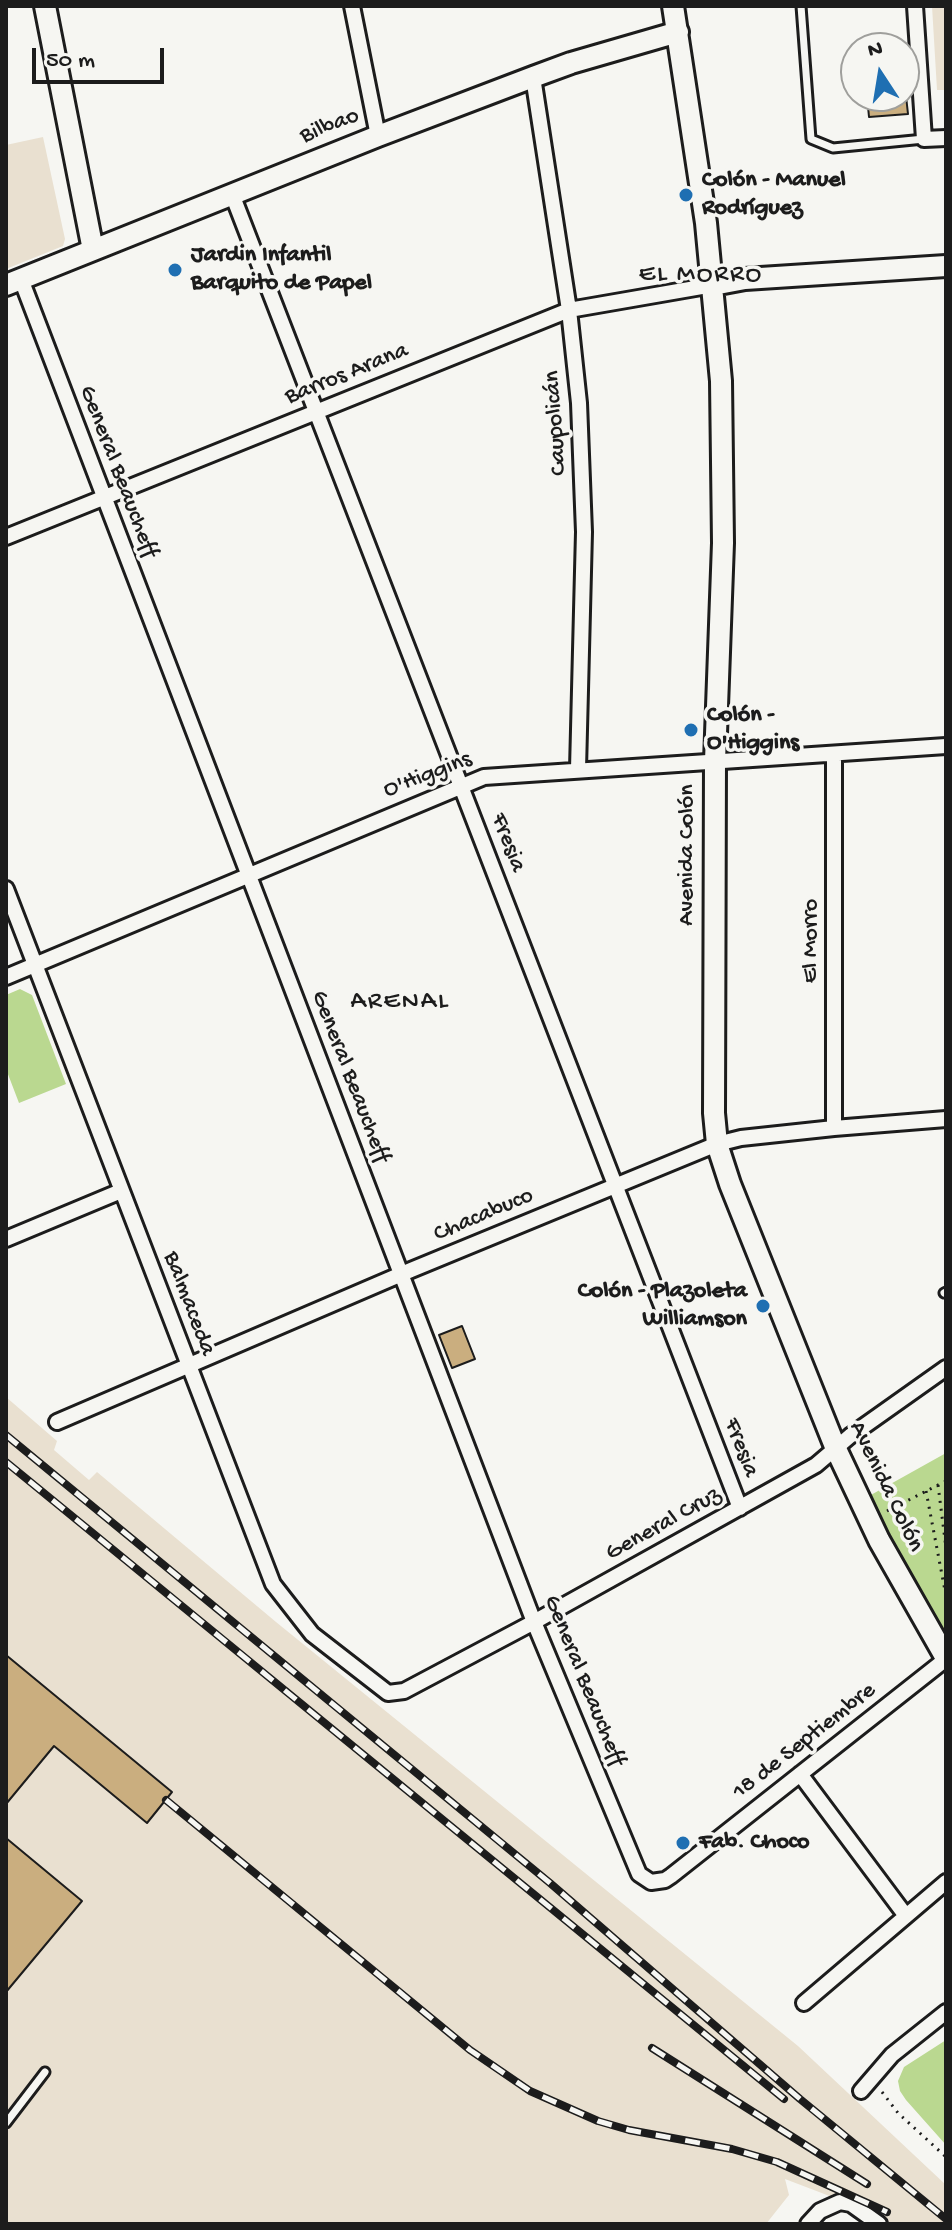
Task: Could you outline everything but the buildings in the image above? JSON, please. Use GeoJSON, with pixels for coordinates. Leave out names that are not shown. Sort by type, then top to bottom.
{"type":"FeatureCollection","features":[{"type":"Feature","properties":{"kind":"main road"},"geometry":{"type":"LineString","coordinates":[[45,6],[93,250]]}},
{"type":"Feature","properties":{"kind":"main road","name":"Avenida Colón"},"geometry":{"type":"LineString","coordinates":[[673,6],[700,176],[721,381],[723,461],[715,761],[714,1113],[717,1144],[836,1449],[879,1540],[946,1658]]}},
{"type":"Feature","properties":{"kind":"main road","name":"Bilbao"},"geometry":{"type":"LineString","coordinates":[[13,282],[533,77],[678,32]]}},
{"type":"Feature","properties":{"kind":"main road"},"geometry":{"type":"LineString","coordinates":[[713,285],[745,279],[946,266]]}},
{"type":"Feature","properties":{"kind":"street"},"geometry":{"type":"LineString","coordinates":[[352,6],[378,136]]}},
{"type":"Feature","properties":{"kind":"street"},"geometry":{"type":"LineString","coordinates":[[915,6],[924,139],[946,138]]}},
{"type":"Feature","properties":{"kind":"street","name":"Caupolicán"},"geometry":{"type":"LineString","coordinates":[[533,77],[569,310],[579,403],[583,492],[578,769]]}},
{"type":"Feature","properties":{"kind":"street","name":"Fresia"},"geometry":{"type":"LineString","coordinates":[[232,194],[740,1508]]}},
{"type":"Feature","properties":{"kind":"street","name":"General Beaucheff"},"geometry":{"type":"LineString","coordinates":[[13,282],[103,499],[534,1622],[635,1868],[651,1882]]}},
{"type":"Feature","properties":{"kind":"street","name":"Barros Arana"},"geometry":{"type":"LineString","coordinates":[[6,537],[569,310],[713,285]]}},
{"type":"Feature","properties":{"kind":"street","name":"O'Higgins"},"geometry":{"type":"LineString","coordinates":[[6,977],[461,784],[484,777],[946,746]]}},
{"type":"Feature","properties":{"kind":"street","name":"El Morro"},"geometry":{"type":"LineString","coordinates":[[834,754],[834,1128]]}},
{"type":"Feature","properties":{"kind":"street","name":"Balmaceda"},"geometry":{"type":"LineString","coordinates":[[6,889],[273,1584],[312,1634],[388,1693]]}},
{"type":"Feature","properties":{"kind":"street","name":"Chacabuco"},"geometry":{"type":"LineString","coordinates":[[57,1422],[401,1274],[717,1144],[741,1138],[946,1119]]}},
{"type":"Feature","properties":{"kind":"street"},"geometry":{"type":"LineString","coordinates":[[6,1239],[121,1191]]}},
{"type":"Feature","properties":{"kind":"street","name":"General Cruz"},"geometry":{"type":"LineString","coordinates":[[388,1693],[404,1691],[534,1622],[816,1465],[946,1368]]}},
{"type":"Feature","properties":{"kind":"street","name":"18 de Septiembre"},"geometry":{"type":"LineString","coordinates":[[651,1882],[671,1876],[946,1658]]}},
{"type":"Feature","properties":{"kind":"street"},"geometry":{"type":"LineString","coordinates":[[800,1774],[906,1916]]}},
{"type":"Feature","properties":{"kind":"street"},"geometry":{"type":"LineString","coordinates":[[804,2003],[946,1882]]}},
{"type":"Feature","properties":{"kind":"street"},"geometry":{"type":"LineString","coordinates":[[861,2091],[892,2055],[946,2012]]}},
{"type":"Feature","properties":{"kind":"street"},"geometry":{"type":"LineString","coordinates":[[808,2224],[820,2211],[834,2203],[851,2204],[879,2224]]}},
{"type":"Feature","properties":{"kind":"lane"},"geometry":{"type":"LineString","coordinates":[[801,6],[811,139],[833,148],[924,139]]}},
{"type":"Feature","properties":{"kind":"lane"},"geometry":{"type":"LineString","coordinates":[[6,2123],[45,2072]]}},
{"type":"Feature","properties":{"kind":"path"},"geometry":{"type":"LineString","coordinates":[[883,1513],[946,1481]]}},
{"type":"Feature","properties":{"kind":"path"},"geometry":{"type":"LineString","coordinates":[[938,1485],[946,1548]]}},
{"type":"Feature","properties":{"kind":"path"},"geometry":{"type":"LineString","coordinates":[[926,1491],[946,1596]]}},
{"type":"Feature","properties":{"kind":"path"},"geometry":{"type":"LineString","coordinates":[[871,2077],[898,2113],[946,2157]]}},
{"type":"Feature","properties":{"kind":"shaded area"},"geometry":{"type":"Polygon","coordinates":[[[932,6],[946,6],[946,90],[937,90],[932,6]]]}},
{"type":"Feature","properties":{"kind":"shaded area"},"geometry":{"type":"Polygon","coordinates":[[[43,137],[65,239],[63,246],[6,269],[6,145],[43,137]]]}},
{"type":"Feature","properties":{"kind":"shaded area"},"geometry":{"type":"Polygon","coordinates":[[[6,1397],[57,1441],[54,1450],[89,1480],[97,1472],[276,1622],[798,2046],[946,2185],[946,2224],[876,2224],[840,2200],[785,2179],[789,2195],[766,2224],[6,2224],[6,1397]]]}},
{"type":"Feature","properties":{"kind":"green space"},"geometry":{"type":"Polygon","coordinates":[[[20,989],[32,995],[66,1084],[19,1103],[6,1069],[6,995],[20,989]]]}},
{"type":"Feature","properties":{"kind":"green space"},"geometry":{"type":"Polygon","coordinates":[[[946,1453],[946,1637],[902,1564],[869,1496],[946,1453]]]}},
{"type":"Feature","properties":{"kind":"green space"},"geometry":{"type":"Polygon","coordinates":[[[946,2040],[946,2145],[906,2100],[898,2081],[904,2067],[946,2040]]]}},
{"type":"Feature","properties":{"kind":"railway"},"geometry":{"type":"LineString","coordinates":[[6,1435],[550,1883],[800,2099],[946,2219]]}},
{"type":"Feature","properties":{"kind":"railway"},"geometry":{"type":"LineString","coordinates":[[6,1462],[784,2099]]}},
{"type":"Feature","properties":{"kind":"railway"},"geometry":{"type":"LineString","coordinates":[[166,1800],[470,2050],[530,2091],[598,2121],[629,2130],[732,2149],[777,2162],[887,2212]]}},
{"type":"Feature","properties":{"kind":"railway"},"geometry":{"type":"LineString","coordinates":[[652,2048],[867,2184]]}},
{"type":"Feature","properties":{"kind":"place","name":"Colón - Manuel Rodríguez"},"geometry":{"type":"Point","coordinates":[686,195]}},
{"type":"Feature","properties":{"kind":"place","name":"Jardin Infantil Barquito de Papel"},"geometry":{"type":"Point","coordinates":[175,270]}},
{"type":"Feature","properties":{"kind":"place","name":"Colón - O'Higgins"},"geometry":{"type":"Point","coordinates":[691,730]}},
{"type":"Feature","properties":{"kind":"place","name":"Colón - Plazoleta Williamson"},"geometry":{"type":"Point","coordinates":[763,1306]}},
{"type":"Feature","properties":{"kind":"place","name":"Fab. Choco"},"geometry":{"type":"Point","coordinates":[683,1843]}},
{"type":"Feature","properties":{"kind":"district","name":"EL MORRO"},"geometry":{"type":"Point","coordinates":[701,276]}},
{"type":"Feature","properties":{"kind":"district","name":"ARENAL"},"geometry":{"type":"Point","coordinates":[400,1003]}}]}
